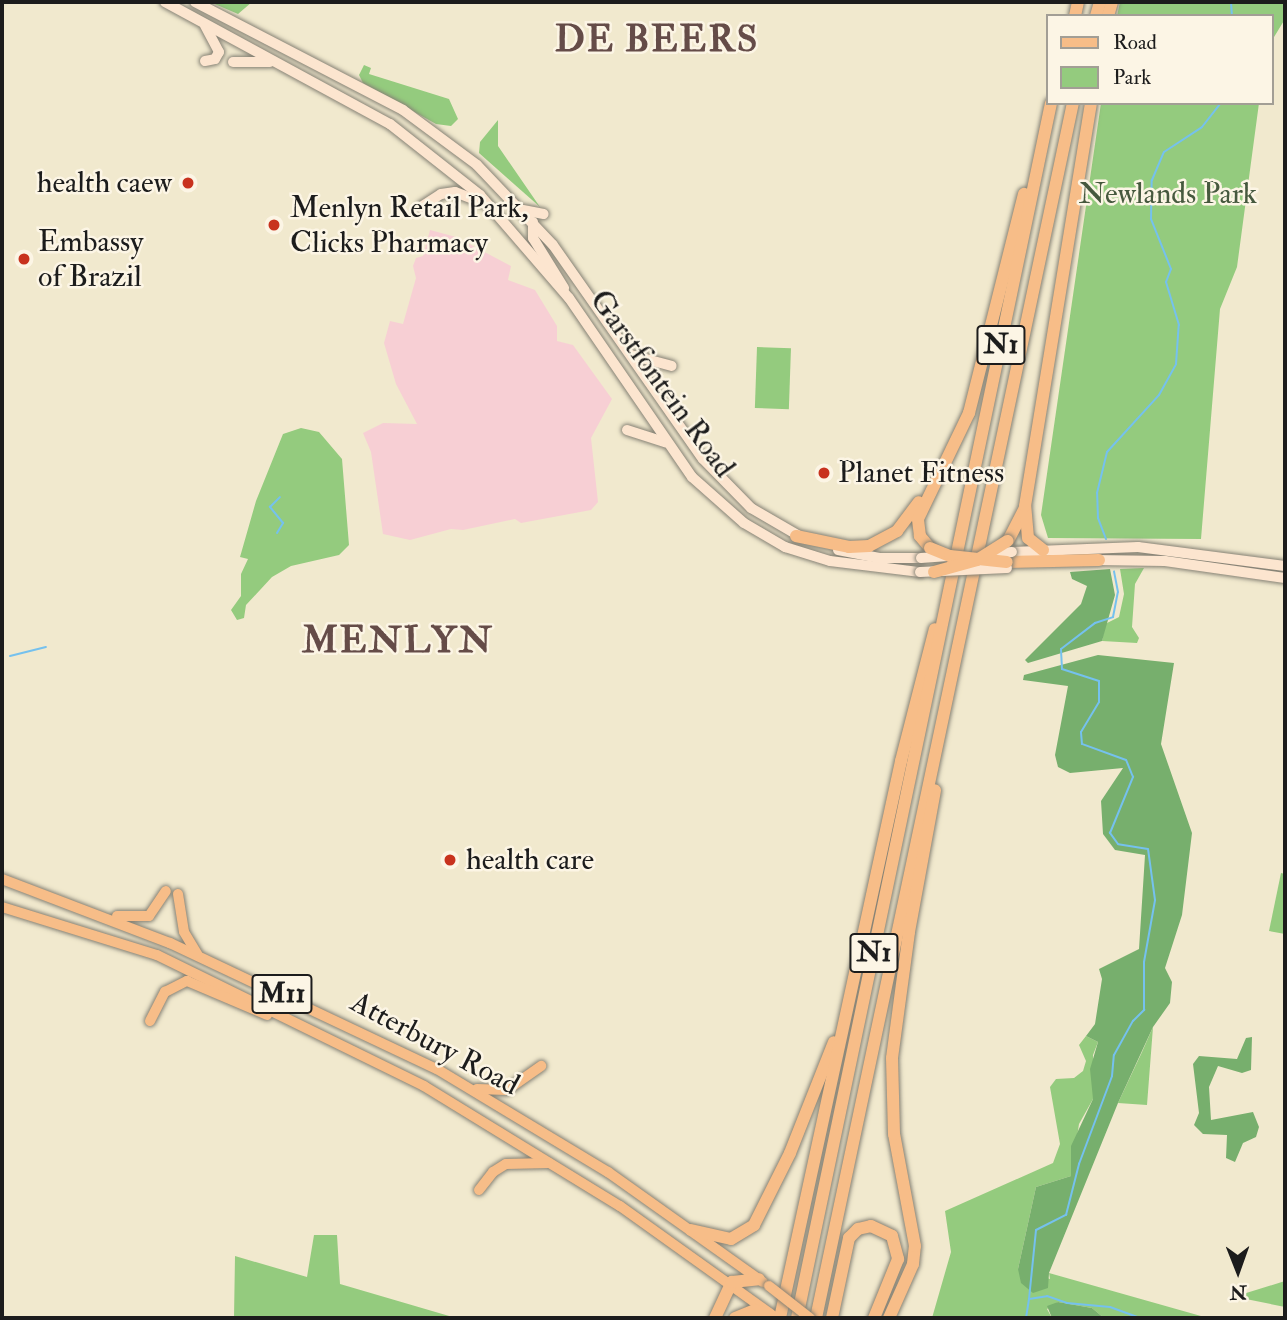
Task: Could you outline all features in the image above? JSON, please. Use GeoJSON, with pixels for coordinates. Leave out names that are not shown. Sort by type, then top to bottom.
{"type":"FeatureCollection","features":[{"type":"Feature","properties":{"kind":"highway"},"geometry":{"type":"LineString","coordinates":[[1050,105],[969,412],[918,519],[925,553],[977,560],[990,554],[1099,560]]}},
{"type":"Feature","properties":{"kind":"highway","name":"N1"},"geometry":{"type":"LineString","coordinates":[[797,1318],[1051,105]]}},
{"type":"Feature","properties":{"kind":"highway","name":"N1"},"geometry":{"type":"LineString","coordinates":[[816,1318],[1073,105]]}},
{"type":"Feature","properties":{"kind":"highway"},"geometry":{"type":"LineString","coordinates":[[1008,556],[1026,506],[1091,105]]}},
{"type":"Feature","properties":{"kind":"highway"},"geometry":{"type":"LineString","coordinates":[[796,536],[849,547],[877,544],[897,531],[944,467]]}},
{"type":"Feature","properties":{"kind":"highway"},"geometry":{"type":"LineString","coordinates":[[1026,506],[1028,538],[1043,550]]}},
{"type":"Feature","properties":{"kind":"highway"},"geometry":{"type":"LineString","coordinates":[[927,572],[1008,556]]}},
{"type":"Feature","properties":{"kind":"highway"},"geometry":{"type":"LineString","coordinates":[[735,1318],[758,1308],[777,1318],[919,687],[951,587]]}},
{"type":"Feature","properties":{"kind":"highway"},"geometry":{"type":"LineString","coordinates":[[890,1318],[913,1264],[915,1246],[894,1134],[892,1058],[909,932],[935,792],[939,734]]}},
{"type":"Feature","properties":{"kind":"highway"},"geometry":{"type":"LineString","coordinates":[[691,1230],[732,1239],[754,1226],[808,1112],[847,1003]]}},
{"type":"Feature","properties":{"kind":"highway"},"geometry":{"type":"LineString","coordinates":[[832,1318],[849,1238],[858,1229],[871,1226],[892,1236],[898,1259],[874,1318]]}},
{"type":"Feature","properties":{"kind":"highway"},"geometry":{"type":"LineString","coordinates":[[715,1318],[732,1282],[764,1282]]}},
{"type":"Feature","properties":{"kind":"main road","name":"Garstfontein Road"},"geometry":{"type":"LineString","coordinates":[[165,2],[390,124],[450,169],[498,213],[569,298],[666,442],[706,491],[771,540],[855,567],[927,572],[1043,550],[1158,548],[1285,566]]}},
{"type":"Feature","properties":{"kind":"main road","name":"Garstfontein Road"},"geometry":{"type":"LineString","coordinates":[[195,2],[403,110],[449,142],[523,209],[726,484],[751,508],[796,536],[851,554],[925,553]]}},
{"type":"Feature","properties":{"kind":"main road"},"geometry":{"type":"LineString","coordinates":[[203,23],[219,52],[215,59],[205,61]]}},
{"type":"Feature","properties":{"kind":"main road"},"geometry":{"type":"LineString","coordinates":[[233,62],[277,63]]}},
{"type":"Feature","properties":{"kind":"main road"},"geometry":{"type":"LineString","coordinates":[[421,207],[441,194],[455,192],[498,213]]}},
{"type":"Feature","properties":{"kind":"main road"},"geometry":{"type":"LineString","coordinates":[[523,209],[544,214]]}},
{"type":"Feature","properties":{"kind":"main road"},"geometry":{"type":"LineString","coordinates":[[533,222],[533,237],[555,269],[569,298]]}},
{"type":"Feature","properties":{"kind":"main road"},"geometry":{"type":"LineString","coordinates":[[631,354],[672,366]]}},
{"type":"Feature","properties":{"kind":"main road"},"geometry":{"type":"LineString","coordinates":[[626,430],[666,442]]}},
{"type":"Feature","properties":{"kind":"main road"},"geometry":{"type":"LineString","coordinates":[[950,556],[990,554]]}},
{"type":"Feature","properties":{"kind":"main road"},"geometry":{"type":"LineString","coordinates":[[1099,560],[1165,561],[1285,578]]}},
{"type":"Feature","properties":{"kind":"main road","name":"Atterbury Road"},"geometry":{"type":"LineString","coordinates":[[2,879],[87,909],[199,957],[364,1031],[471,1088],[608,1172],[764,1282],[810,1318]]}},
{"type":"Feature","properties":{"kind":"main road"},"geometry":{"type":"LineString","coordinates":[[87,909],[144,918],[154,913],[166,891]]}},
{"type":"Feature","properties":{"kind":"main road"},"geometry":{"type":"LineString","coordinates":[[178,894],[184,932],[199,957]]}},
{"type":"Feature","properties":{"kind":"main road","name":"Atterbury Road"},"geometry":{"type":"LineString","coordinates":[[2,907],[157,955],[319,1032],[424,1086],[555,1164],[732,1282],[758,1308]]}},
{"type":"Feature","properties":{"kind":"main road"},"geometry":{"type":"LineString","coordinates":[[150,1021],[167,990],[187,981],[302,1030],[319,1032]]}},
{"type":"Feature","properties":{"kind":"main road"},"geometry":{"type":"LineString","coordinates":[[471,1088],[507,1090],[541,1066]]}},
{"type":"Feature","properties":{"kind":"main road"},"geometry":{"type":"LineString","coordinates":[[479,1190],[493,1172],[506,1164],[555,1164]]}},
{"type":"Feature","properties":{"kind":"shaded area"},"geometry":{"type":"Polygon","coordinates":[[[430,230],[456,237],[511,266],[508,280],[535,290],[557,326],[557,341],[573,345],[612,399],[591,438],[598,502],[591,510],[521,523],[515,519],[463,530],[451,529],[410,540],[383,534],[371,452],[363,433],[383,423],[417,424],[396,384],[384,343],[390,321],[403,324],[416,278],[413,266],[416,258],[423,256],[430,230]]]}},
{"type":"Feature","properties":{"kind":"green space"},"geometry":{"type":"Polygon","coordinates":[[[210,2],[248,3],[252,2],[238,14],[210,2]]]}},
{"type":"Feature","properties":{"kind":"green space"},"geometry":{"type":"Polygon","coordinates":[[[1120,2],[1285,2],[1285,19],[1273,39],[1273,14],[1117,14],[1120,2]]]}},
{"type":"Feature","properties":{"kind":"green space"},"geometry":{"type":"Polygon","coordinates":[[[364,65],[371,68],[369,74],[449,99],[458,119],[451,126],[436,124],[363,83],[359,75],[364,65]]]}},
{"type":"Feature","properties":{"kind":"green space","name":"Newlands Park"},"geometry":{"type":"Polygon","coordinates":[[[1101,105],[1259,105],[1237,267],[1220,309],[1201,539],[1048,538],[1041,515],[1101,105]]]}},
{"type":"Feature","properties":{"kind":"green space"},"geometry":{"type":"Polygon","coordinates":[[[498,120],[498,146],[540,207],[479,153],[480,142],[498,120]]]}},
{"type":"Feature","properties":{"kind":"green space"},"geometry":{"type":"Polygon","coordinates":[[[757,347],[791,348],[789,409],[755,408],[757,347]]]}},
{"type":"Feature","properties":{"kind":"green space"},"geometry":{"type":"Polygon","coordinates":[[[301,428],[319,432],[342,459],[349,545],[339,555],[291,566],[272,577],[246,605],[244,618],[237,620],[231,610],[241,596],[241,574],[248,559],[240,557],[256,501],[283,434],[301,428]]]}},
{"type":"Feature","properties":{"kind":"green space"},"geometry":{"type":"Polygon","coordinates":[[[1144,568],[1135,584],[1132,627],[1139,638],[1137,643],[1102,641],[1105,624],[1119,617],[1124,594],[1120,569],[1144,568]]]}},
{"type":"Feature","properties":{"kind":"green space"},"geometry":{"type":"Polygon","coordinates":[[[1110,569],[1115,595],[1102,641],[1028,663],[1025,660],[1081,604],[1087,586],[1072,579],[1070,572],[1110,569]]]}},
{"type":"Feature","properties":{"kind":"green space"},"geometry":{"type":"Polygon","coordinates":[[[1098,655],[1174,663],[1161,744],[1192,833],[1182,915],[1165,968],[1172,982],[1170,1003],[1153,1027],[1118,1103],[1049,1273],[1048,1288],[1033,1293],[1021,1283],[1018,1269],[1036,1187],[1071,1176],[1071,1146],[1093,1099],[1090,1069],[1098,1042],[1086,1036],[1095,1024],[1102,979],[1099,969],[1139,949],[1145,855],[1115,850],[1103,834],[1101,801],[1123,768],[1070,773],[1058,767],[1055,755],[1068,686],[1023,680],[1024,675],[1098,655]]]}},
{"type":"Feature","properties":{"kind":"green space"},"geometry":{"type":"Polygon","coordinates":[[[1281,873],[1285,874],[1285,934],[1269,931],[1281,873]]]}},
{"type":"Feature","properties":{"kind":"green space"},"geometry":{"type":"Polygon","coordinates":[[[1153,1027],[1147,1105],[1118,1103],[1142,1052],[1153,1027]]]}},
{"type":"Feature","properties":{"kind":"green space"},"geometry":{"type":"Polygon","coordinates":[[[1086,1036],[1098,1042],[1093,1055],[1093,1099],[1079,1124],[1071,1176],[1036,1187],[1018,1269],[1050,1279],[1049,1273],[1208,1318],[1104,1318],[1092,1308],[1058,1302],[1047,1309],[1052,1318],[932,1318],[951,1252],[945,1211],[1053,1163],[1060,1144],[1050,1087],[1056,1079],[1074,1078],[1083,1071],[1086,1061],[1079,1045],[1086,1036]]]}},
{"type":"Feature","properties":{"kind":"green space"},"geometry":{"type":"Polygon","coordinates":[[[1252,1037],[1251,1070],[1242,1073],[1218,1066],[1209,1087],[1211,1120],[1253,1112],[1259,1127],[1256,1137],[1243,1143],[1235,1162],[1226,1158],[1227,1135],[1203,1134],[1194,1125],[1199,1113],[1193,1064],[1199,1056],[1237,1059],[1246,1038],[1252,1037]]]}},
{"type":"Feature","properties":{"kind":"green space"},"geometry":{"type":"Polygon","coordinates":[[[314,1235],[337,1235],[340,1284],[456,1318],[234,1318],[235,1256],[307,1277],[314,1235]]]}},
{"type":"Feature","properties":{"kind":"green space"},"geometry":{"type":"Polygon","coordinates":[[[1285,1281],[1285,1307],[1241,1298],[1243,1294],[1285,1281]]]}},
{"type":"Feature","properties":{"kind":"green space"},"geometry":{"type":"Polygon","coordinates":[[[1058,1302],[1092,1308],[1104,1318],[1052,1318],[1047,1306],[1058,1302]]]}},
{"type":"Feature","properties":{"kind":"waterway"},"geometry":{"type":"LineString","coordinates":[[1231,2],[1232,14]]}},
{"type":"Feature","properties":{"kind":"waterway"},"geometry":{"type":"LineString","coordinates":[[1106,539],[1098,518],[1097,493],[1107,452],[1159,395],[1176,364],[1179,325],[1166,282],[1171,269],[1151,219],[1152,180],[1164,152],[1202,127],[1219,105]]}},
{"type":"Feature","properties":{"kind":"waterway"},"geometry":{"type":"LineString","coordinates":[[277,533],[283,523],[270,507],[280,497]]}},
{"type":"Feature","properties":{"kind":"waterway"},"geometry":{"type":"LineString","coordinates":[[1029,1299],[1036,1230],[1066,1215],[1079,1164],[1112,1076],[1114,1055],[1133,1021],[1144,1010],[1144,962],[1155,900],[1148,849],[1118,844],[1110,833],[1133,777],[1126,760],[1082,744],[1081,732],[1099,702],[1099,681],[1062,669],[1061,649],[1095,623],[1113,617],[1118,592],[1114,571]]}},
{"type":"Feature","properties":{"kind":"waterway"},"geometry":{"type":"LineString","coordinates":[[10,656],[46,647]]}},
{"type":"Feature","properties":{"kind":"waterway"},"geometry":{"type":"LineString","coordinates":[[1026,1318],[1029,1299],[1047,1296],[1067,1303],[1110,1307],[1140,1318]]}},
{"type":"Feature","properties":{"kind":"place","name":"health caew"},"geometry":{"type":"Point","coordinates":[188,183]}},
{"type":"Feature","properties":{"kind":"place","name":"Menlyn Retail Park, Clicks Pharmacy"},"geometry":{"type":"Point","coordinates":[274,225]}},
{"type":"Feature","properties":{"kind":"place","name":"Embassy of Brazil"},"geometry":{"type":"Point","coordinates":[24,259]}},
{"type":"Feature","properties":{"kind":"place","name":"Planet Fitness"},"geometry":{"type":"Point","coordinates":[824,473]}},
{"type":"Feature","properties":{"kind":"place","name":"health care"},"geometry":{"type":"Point","coordinates":[450,860]}},
{"type":"Feature","properties":{"kind":"district","name":"DE BEERS"},"geometry":{"type":"Point","coordinates":[657,40]}},
{"type":"Feature","properties":{"kind":"district","name":"MENLYN"},"geometry":{"type":"Point","coordinates":[398,641]}}]}
